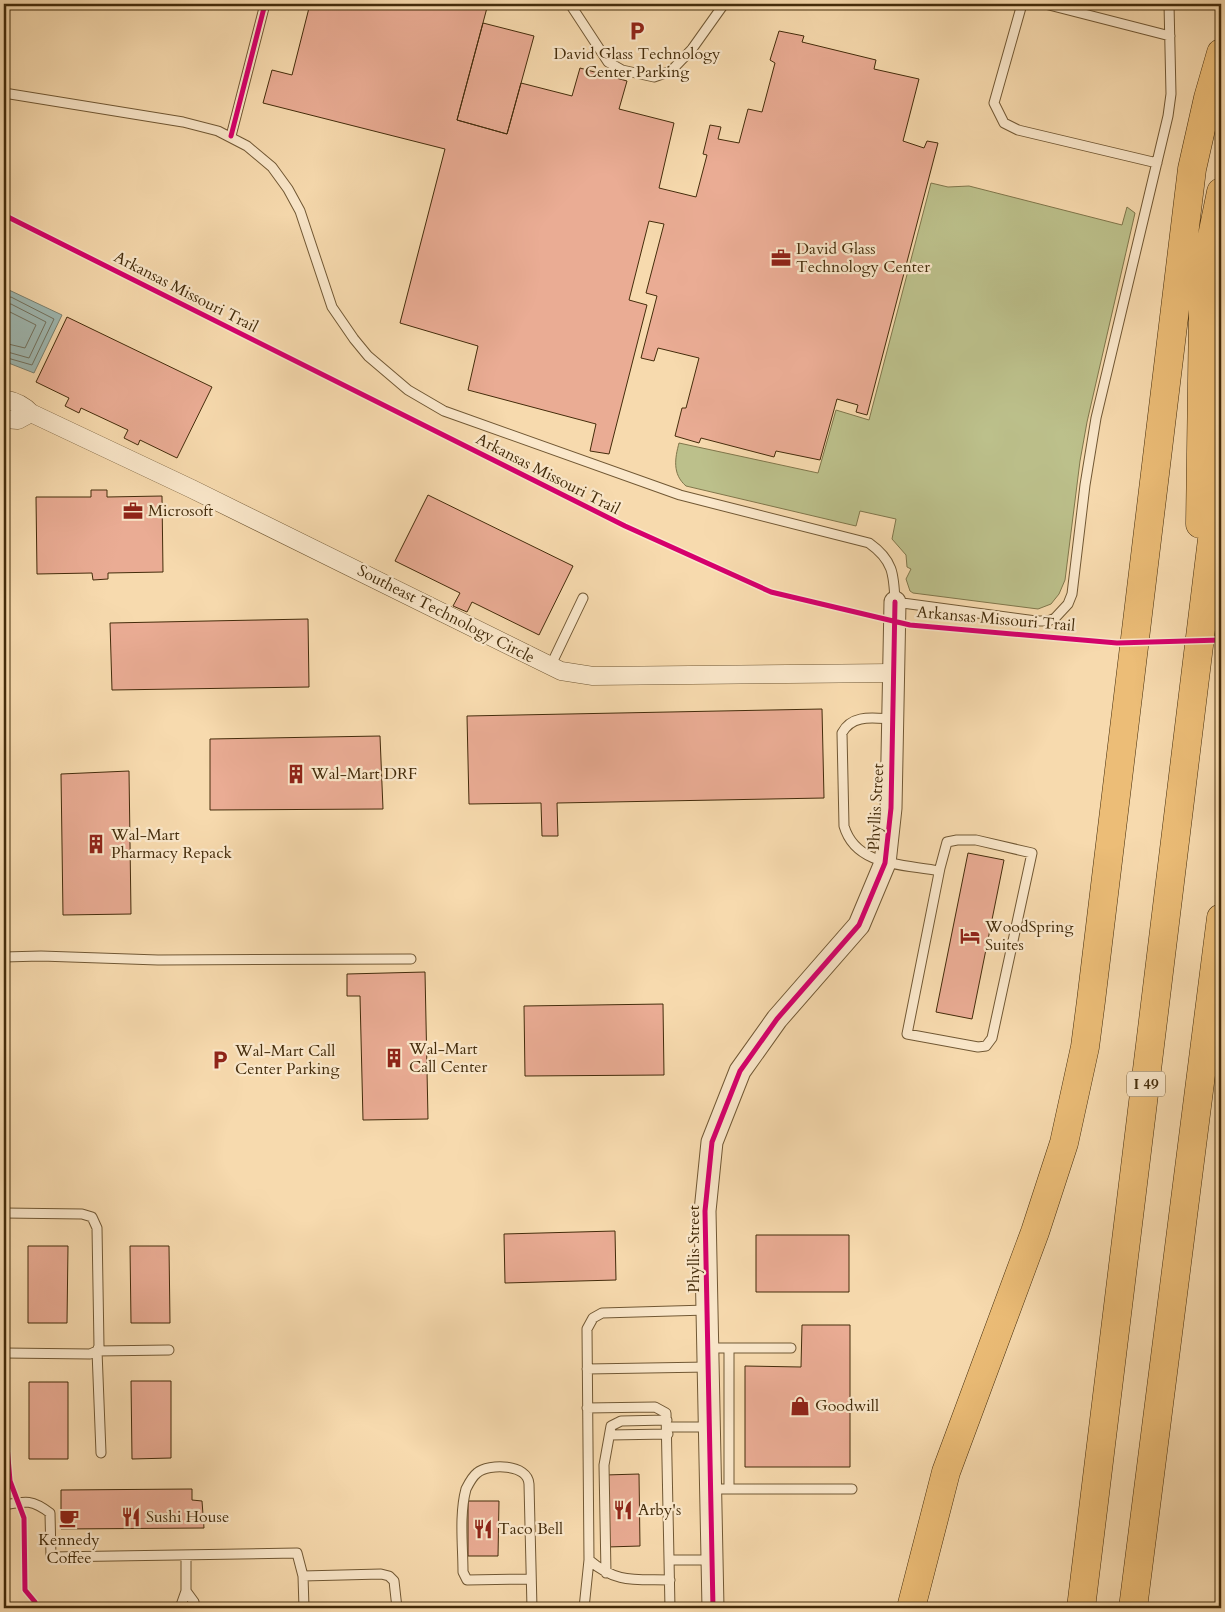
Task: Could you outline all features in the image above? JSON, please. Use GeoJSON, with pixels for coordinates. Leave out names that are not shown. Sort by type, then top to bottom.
{"type":"FeatureCollection","features":[{"type":"Feature","properties":{"kind":"highway"},"geometry":{"type":"LineString","coordinates":[[911,1608],[946,1472],[1045,1205],[1064,1143],[1076,1094],[1093,991],[1192,169],[1208,98],[1221,53]]}},
{"type":"Feature","properties":{"kind":"highway"},"geometry":{"type":"LineString","coordinates":[[1203,608],[1199,500],[1204,311],[1209,251],[1221,192]]}},
{"type":"Feature","properties":{"kind":"highway","name":"I 49"},"geometry":{"type":"LineString","coordinates":[[1081,1608],[1221,466]]}},
{"type":"Feature","properties":{"kind":"highway"},"geometry":{"type":"LineString","coordinates":[[1133,1608],[1221,918]]}},
{"type":"Feature","properties":{"kind":"street","name":"Southeast Technology Circle"},"geometry":{"type":"LineString","coordinates":[[4,399],[14,401],[32,413],[296,539],[550,667],[571,674],[593,676],[893,673]]}},
{"type":"Feature","properties":{"kind":"street"},"geometry":{"type":"LineString","coordinates":[[4,420],[18,420],[32,413]]}},
{"type":"Feature","properties":{"kind":"street","name":"Phyllis Street"},"geometry":{"type":"LineString","coordinates":[[713,1608],[712,1560],[720,1489],[709,1427],[705,1211],[712,1142],[740,1071],[772,1027],[859,925],[886,863],[891,808],[895,602]]}},
{"type":"Feature","properties":{"kind":"lane"},"geometry":{"type":"LineString","coordinates":[[231,136],[265,4]]}},
{"type":"Feature","properties":{"kind":"lane"},"geometry":{"type":"LineString","coordinates":[[570,4],[608,62],[622,70],[654,77],[671,72],[692,49],[724,4]]}},
{"type":"Feature","properties":{"kind":"lane"},"geometry":{"type":"LineString","coordinates":[[1022,4],[994,103],[1004,123],[1018,130],[1157,163]]}},
{"type":"Feature","properties":{"kind":"lane"},"geometry":{"type":"LineString","coordinates":[[1045,4],[1170,36]]}},
{"type":"Feature","properties":{"kind":"lane"},"geometry":{"type":"LineString","coordinates":[[4,92],[205,127],[231,136],[260,156],[288,188],[300,211],[332,307],[368,356],[408,390],[462,418],[680,495],[869,543],[890,563],[893,573],[895,602],[1048,621],[1055,618],[1068,604],[1074,582],[1085,484],[1096,418],[1170,105],[1169,4]]}},
{"type":"Feature","properties":{"kind":"lane"},"geometry":{"type":"LineString","coordinates":[[550,667],[583,598]]}},
{"type":"Feature","properties":{"kind":"lane"},"geometry":{"type":"LineString","coordinates":[[892,719],[866,718],[855,720],[846,725],[842,733],[844,826],[847,835],[861,853],[886,863],[939,871]]}},
{"type":"Feature","properties":{"kind":"lane"},"geometry":{"type":"LineString","coordinates":[[957,840],[976,840],[1032,853],[992,1038],[986,1046],[978,1047],[907,1034],[939,871],[947,842],[957,840]]}},
{"type":"Feature","properties":{"kind":"lane"},"geometry":{"type":"LineString","coordinates":[[4,957],[42,956],[158,960],[411,959]]}},
{"type":"Feature","properties":{"kind":"lane"},"geometry":{"type":"LineString","coordinates":[[4,1214],[82,1214],[92,1217],[97,1228],[97,1351],[101,1454]]}},
{"type":"Feature","properties":{"kind":"lane"},"geometry":{"type":"LineString","coordinates":[[584,1608],[589,1560],[587,1329],[597,1314],[707,1310]]}},
{"type":"Feature","properties":{"kind":"lane"},"geometry":{"type":"LineString","coordinates":[[587,1370],[708,1358],[729,1348],[791,1348]]}},
{"type":"Feature","properties":{"kind":"lane"},"geometry":{"type":"LineString","coordinates":[[729,1348],[720,1489],[852,1489]]}},
{"type":"Feature","properties":{"kind":"lane"},"geometry":{"type":"LineString","coordinates":[[4,1353],[90,1354],[97,1351],[169,1350]]}},
{"type":"Feature","properties":{"kind":"lane"},"geometry":{"type":"LineString","coordinates":[[587,1408],[655,1407],[666,1413],[670,1608]]}},
{"type":"Feature","properties":{"kind":"lane"},"geometry":{"type":"LineString","coordinates":[[606,1573],[604,1465],[611,1426],[621,1421],[667,1427],[709,1427]]}},
{"type":"Feature","properties":{"kind":"lane"},"geometry":{"type":"LineString","coordinates":[[610,1435],[667,1427]]}},
{"type":"Feature","properties":{"kind":"lane"},"geometry":{"type":"LineString","coordinates":[[531,1579],[467,1580],[463,1572],[463,1512],[467,1488],[477,1473],[487,1469],[516,1468],[525,1472],[529,1478],[532,1608]]}},
{"type":"Feature","properties":{"kind":"lane"},"geometry":{"type":"LineString","coordinates":[[4,1505],[35,1502],[50,1513],[51,1557],[297,1553],[303,1576],[304,1608]]}},
{"type":"Feature","properties":{"kind":"lane"},"geometry":{"type":"LineString","coordinates":[[180,1608],[186,1591],[186,1556]]}},
{"type":"Feature","properties":{"kind":"lane"},"geometry":{"type":"LineString","coordinates":[[589,1560],[606,1573],[619,1578],[670,1580]]}},
{"type":"Feature","properties":{"kind":"lane"},"geometry":{"type":"LineString","coordinates":[[670,1560],[712,1560]]}},
{"type":"Feature","properties":{"kind":"lane"},"geometry":{"type":"LineString","coordinates":[[303,1576],[380,1574],[389,1576],[396,1586],[397,1608]]}},
{"type":"Feature","properties":{"kind":"lane"},"geometry":{"type":"LineString","coordinates":[[186,1591],[194,1602],[195,1608]]}},
{"type":"Feature","properties":{"kind":"green space"},"geometry":{"type":"Polygon","coordinates":[[[931,183],[948,187],[969,186],[1122,225],[1127,207],[1135,213],[1087,422],[1080,461],[1065,580],[1059,594],[1051,604],[1038,609],[913,593],[910,591],[906,579],[911,569],[907,567],[906,555],[892,539],[896,519],[860,511],[856,526],[686,486],[678,476],[676,454],[679,443],[818,473],[836,410],[869,420],[931,183]]]}},
{"type":"Feature","properties":{"kind":"water"},"geometry":{"type":"Polygon","coordinates":[[[9,290],[62,315],[34,373],[6,362],[5,294],[9,290]]]}},
{"type":"Feature","properties":{"kind":"building","name":"David Glass Technology Center"},"geometry":{"type":"Polygon","coordinates":[[[310,4],[488,4],[457,120],[507,134],[521,83],[572,96],[580,68],[627,81],[619,109],[674,123],[659,188],[696,197],[707,155],[703,154],[710,125],[721,127],[718,139],[739,143],[748,109],[762,112],[775,63],[770,60],[779,31],[804,36],[802,42],[876,60],[874,69],[919,79],[903,141],[924,148],[927,141],[938,143],[867,415],[856,412],[858,405],[837,399],[820,460],[776,451],[774,457],[701,438],[699,443],[675,436],[682,408],[686,408],[699,358],[658,348],[654,361],[641,358],[657,296],[646,293],[664,224],[649,221],[629,300],[647,305],[609,454],[590,451],[596,424],[468,390],[478,346],[400,323],[445,149],[263,103],[272,70],[292,75],[310,4]]]}},
{"type":"Feature","properties":{"kind":"building"},"geometry":{"type":"Polygon","coordinates":[[[483,23],[534,36],[507,134],[457,120],[483,23]]]}},
{"type":"Feature","properties":{"kind":"building"},"geometry":{"type":"Polygon","coordinates":[[[67,317],[212,387],[177,458],[140,440],[138,445],[124,438],[128,430],[81,408],[79,413],[65,406],[69,398],[36,382],[67,317]]]}},
{"type":"Feature","properties":{"kind":"building"},"geometry":{"type":"Polygon","coordinates":[[[91,490],[107,490],[107,497],[162,496],[163,572],[108,573],[108,579],[93,580],[92,573],[37,574],[36,497],[91,497],[91,490]]]}},
{"type":"Feature","properties":{"kind":"building"},"geometry":{"type":"Polygon","coordinates":[[[428,495],[573,566],[539,635],[472,602],[467,612],[453,606],[460,593],[395,561],[428,495]]]}},
{"type":"Feature","properties":{"kind":"building"},"geometry":{"type":"Polygon","coordinates":[[[308,619],[309,687],[112,690],[110,623],[308,619]]]}},
{"type":"Feature","properties":{"kind":"building"},"geometry":{"type":"Polygon","coordinates":[[[822,709],[824,798],[557,803],[558,836],[542,836],[541,803],[469,804],[467,716],[822,709]]]}},
{"type":"Feature","properties":{"kind":"building","name":"Wal-Mart DRF"},"geometry":{"type":"Polygon","coordinates":[[[380,736],[383,809],[210,810],[210,739],[380,736]]]}},
{"type":"Feature","properties":{"kind":"building","name":"Wal-Mart Pharmacy Repack"},"geometry":{"type":"Polygon","coordinates":[[[129,771],[131,914],[63,915],[61,774],[129,771]]]}},
{"type":"Feature","properties":{"kind":"building","name":"WoodSpring Suites"},"geometry":{"type":"Polygon","coordinates":[[[968,853],[1004,860],[972,1019],[936,1012],[968,853]]]}},
{"type":"Feature","properties":{"kind":"building","name":"Wal-Mart Call Center"},"geometry":{"type":"Polygon","coordinates":[[[425,972],[428,1119],[363,1120],[360,996],[347,996],[347,974],[425,972]]]}},
{"type":"Feature","properties":{"kind":"building"},"geometry":{"type":"Polygon","coordinates":[[[663,1004],[664,1075],[525,1076],[524,1006],[663,1004]]]}},
{"type":"Feature","properties":{"kind":"building"},"geometry":{"type":"Polygon","coordinates":[[[615,1231],[616,1280],[505,1283],[504,1234],[615,1231]]]}},
{"type":"Feature","properties":{"kind":"building"},"geometry":{"type":"Polygon","coordinates":[[[756,1235],[849,1235],[849,1292],[756,1292],[756,1235]]]}},
{"type":"Feature","properties":{"kind":"building"},"geometry":{"type":"Polygon","coordinates":[[[28,1246],[68,1246],[67,1323],[28,1323],[28,1246]]]}},
{"type":"Feature","properties":{"kind":"building"},"geometry":{"type":"Polygon","coordinates":[[[130,1246],[169,1246],[170,1323],[131,1323],[130,1246]]]}},
{"type":"Feature","properties":{"kind":"building"},"geometry":{"type":"Polygon","coordinates":[[[802,1325],[850,1325],[850,1467],[745,1467],[745,1366],[801,1367],[802,1325]]]}},
{"type":"Feature","properties":{"kind":"building"},"geometry":{"type":"Polygon","coordinates":[[[131,1381],[171,1381],[171,1458],[132,1459],[131,1381]]]}},
{"type":"Feature","properties":{"kind":"building"},"geometry":{"type":"Polygon","coordinates":[[[29,1382],[68,1382],[68,1459],[29,1459],[29,1382]]]}},
{"type":"Feature","properties":{"kind":"building","name":"Arby's"},"geometry":{"type":"Polygon","coordinates":[[[639,1474],[640,1546],[607,1547],[605,1475],[639,1474]]]}},
{"type":"Feature","properties":{"kind":"building"},"geometry":{"type":"Polygon","coordinates":[[[192,1489],[192,1500],[202,1501],[204,1528],[61,1529],[61,1490],[192,1489]]]}},
{"type":"Feature","properties":{"kind":"building","name":"Taco Bell"},"geometry":{"type":"Polygon","coordinates":[[[468,1501],[499,1501],[498,1556],[468,1556],[468,1501]]]}},
{"type":"Feature","properties":{"kind":"cycle path"},"geometry":{"type":"LineString","coordinates":[[231,136],[265,4]]}},
{"type":"Feature","properties":{"kind":"cycle path","name":"Arkansas Missouri Trail"},"geometry":{"type":"LineString","coordinates":[[4,215],[625,526],[771,592],[910,625],[1117,643],[1221,640]]}},
{"type":"Feature","properties":{"kind":"cycle path"},"geometry":{"type":"LineString","coordinates":[[713,1608],[705,1211],[712,1142],[740,1071],[777,1019],[859,925],[885,863],[891,808],[895,602]]}},
{"type":"Feature","properties":{"kind":"cycle path"},"geometry":{"type":"LineString","coordinates":[[4,1410],[10,1481],[24,1518],[25,1590],[35,1602],[35,1608]]}},
{"type":"Feature","properties":{"kind":"place","name":"David Glass Technology Center Parking"},"geometry":{"type":"Point","coordinates":[637,31]}},
{"type":"Feature","properties":{"kind":"place","name":"David Glass Technology Center"},"geometry":{"type":"Point","coordinates":[781,258]}},
{"type":"Feature","properties":{"kind":"place","name":"Microsoft"},"geometry":{"type":"Point","coordinates":[133,511]}},
{"type":"Feature","properties":{"kind":"place","name":"Wal-Mart DRF"},"geometry":{"type":"Point","coordinates":[296,774]}},
{"type":"Feature","properties":{"kind":"place","name":"Wal-Mart Pharmacy Repack"},"geometry":{"type":"Point","coordinates":[96,844]}},
{"type":"Feature","properties":{"kind":"place","name":"WoodSpring Suites"},"geometry":{"type":"Point","coordinates":[970,936]}},
{"type":"Feature","properties":{"kind":"place","name":"Wal-Mart Call Center"},"geometry":{"type":"Point","coordinates":[394,1058]}},
{"type":"Feature","properties":{"kind":"place","name":"Wal-Mart Call Center Parking"},"geometry":{"type":"Point","coordinates":[220,1060]}},
{"type":"Feature","properties":{"kind":"place","name":"Goodwill"},"geometry":{"type":"Point","coordinates":[800,1406]}},
{"type":"Feature","properties":{"kind":"place","name":"Arby's"},"geometry":{"type":"Point","coordinates":[623,1510]}},
{"type":"Feature","properties":{"kind":"place","name":"Sushi House"},"geometry":{"type":"Point","coordinates":[131,1517]}},
{"type":"Feature","properties":{"kind":"place","name":"Kennedy Coffee"},"geometry":{"type":"Point","coordinates":[69,1518]}},
{"type":"Feature","properties":{"kind":"place","name":"Taco Bell"},"geometry":{"type":"Point","coordinates":[483,1529]}}]}
